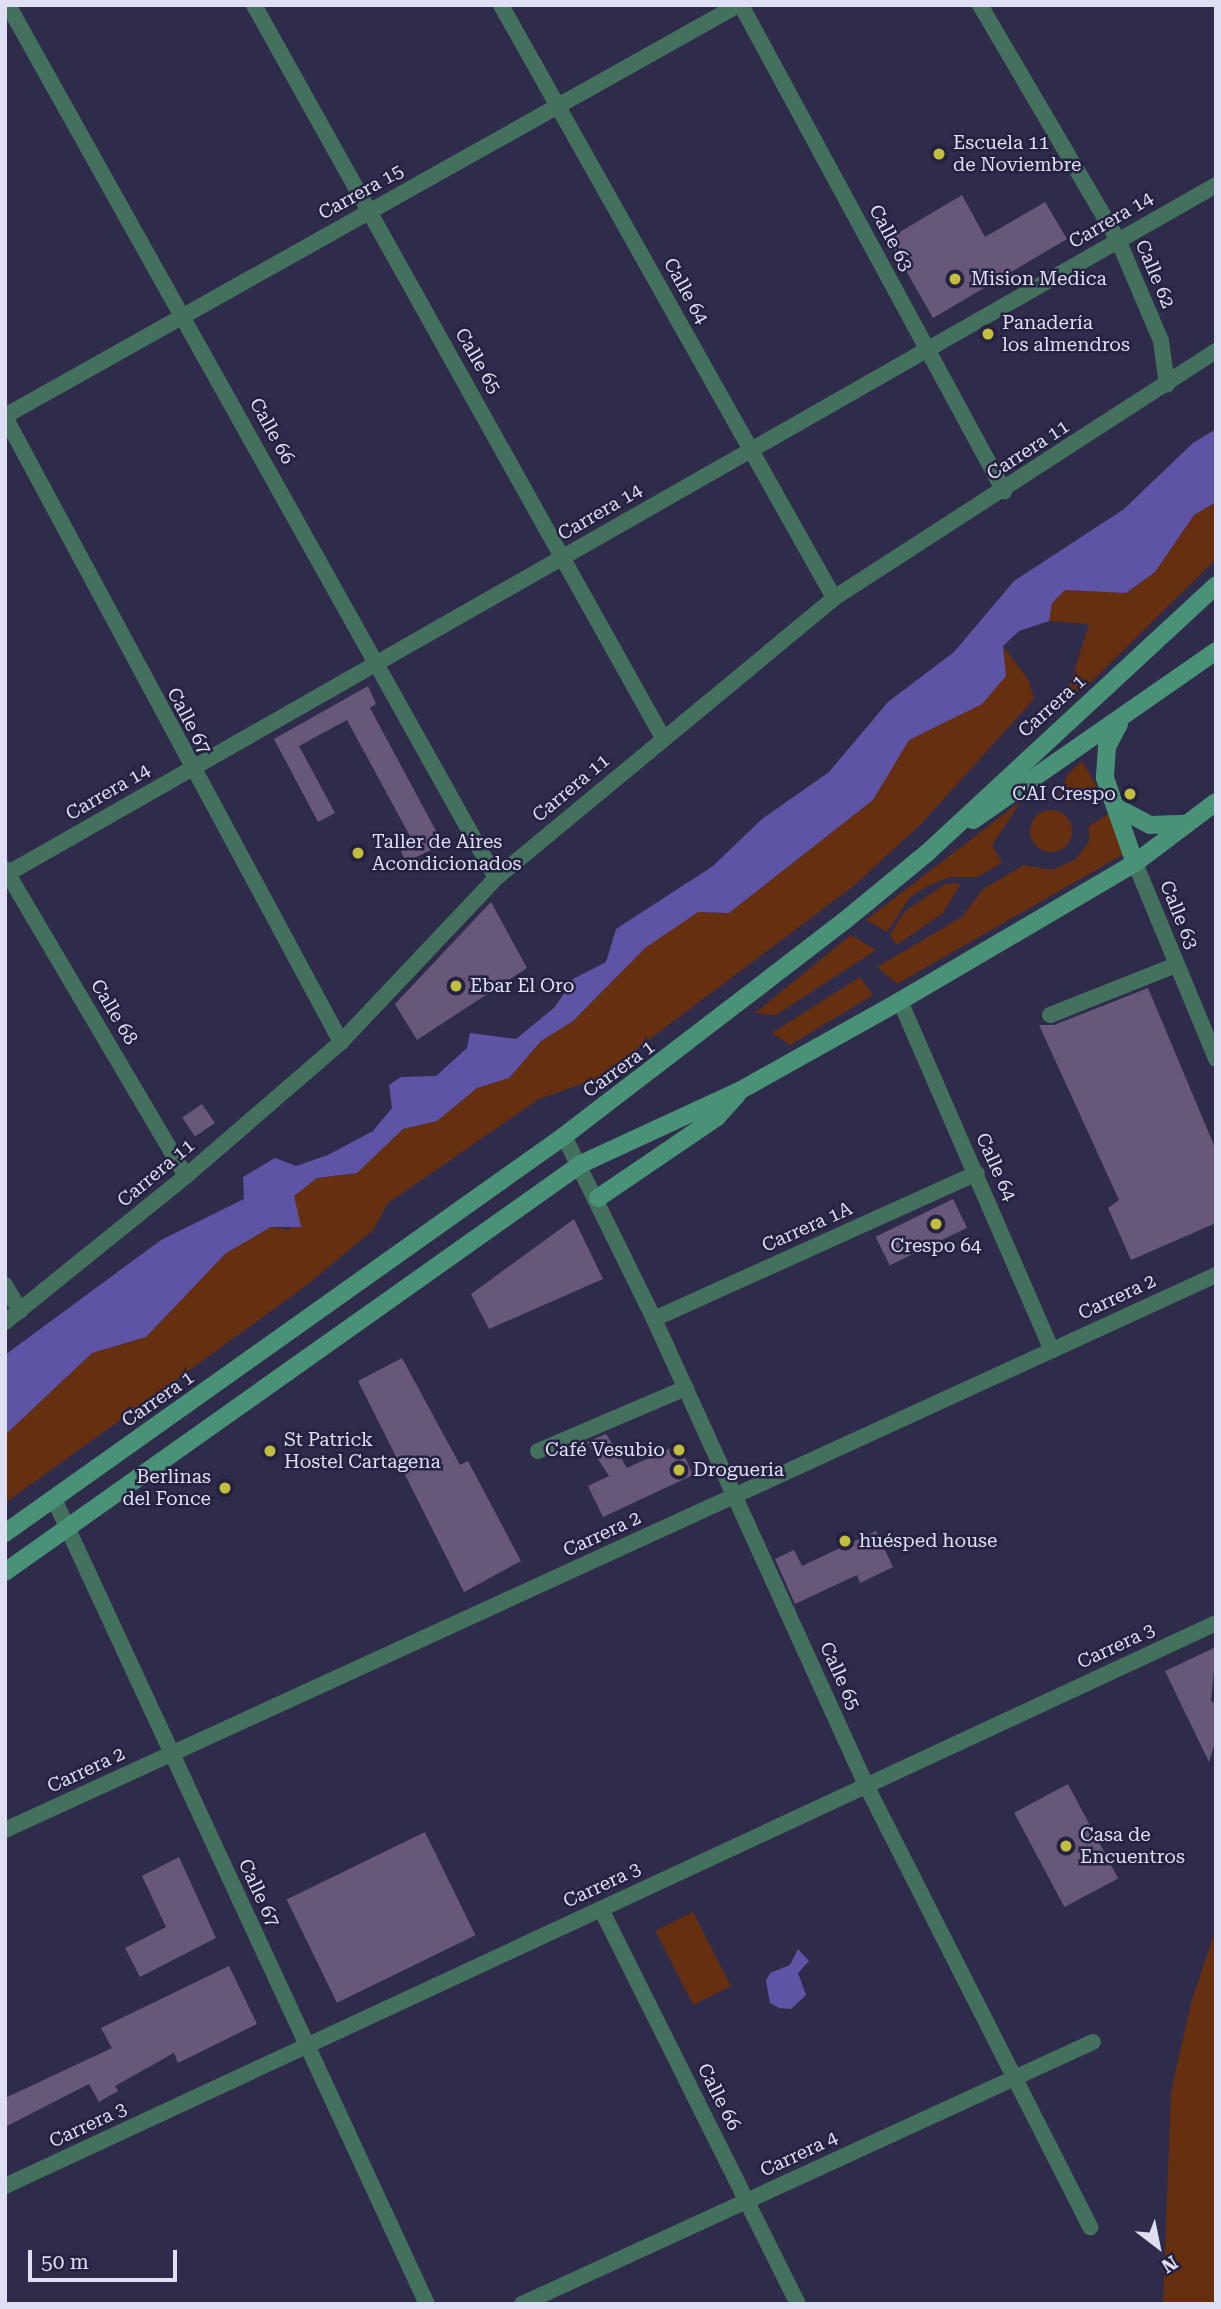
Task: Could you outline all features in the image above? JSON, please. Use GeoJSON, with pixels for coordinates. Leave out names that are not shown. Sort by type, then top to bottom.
{"type":"FeatureCollection","features":[{"type":"Feature","properties":{"kind":"main road","name":"Carrera 1"},"geometry":{"type":"LineString","coordinates":[[5,1533],[663,1063],[927,853],[1216,585]]}},
{"type":"Feature","properties":{"kind":"main road"},"geometry":{"type":"LineString","coordinates":[[927,853],[1216,651]]}},
{"type":"Feature","properties":{"kind":"main road"},"geometry":{"type":"LineString","coordinates":[[1129,714],[1115,729],[1105,757],[1107,788],[1118,808],[1135,863]]}},
{"type":"Feature","properties":{"kind":"main road"},"geometry":{"type":"LineString","coordinates":[[5,1572],[581,1164],[741,1090],[900,1001],[1135,863],[1216,802]]}},
{"type":"Feature","properties":{"kind":"main road"},"geometry":{"type":"LineString","coordinates":[[1118,808],[1150,825],[1187,824]]}},
{"type":"Feature","properties":{"kind":"main road"},"geometry":{"type":"LineString","coordinates":[[598,1198],[718,1117],[741,1090]]}},
{"type":"Feature","properties":{"kind":"street","name":"Calle 66"},"geometry":{"type":"LineString","coordinates":[[8,5],[496,878]]}},
{"type":"Feature","properties":{"kind":"street","name":"Calle 65"},"geometry":{"type":"LineString","coordinates":[[254,5],[565,556],[663,738]]}},
{"type":"Feature","properties":{"kind":"street","name":"Calle 64"},"geometry":{"type":"LineString","coordinates":[[501,5],[834,598]]}},
{"type":"Feature","properties":{"kind":"street","name":"Carrera 15"},"geometry":{"type":"LineString","coordinates":[[5,416],[740,5]]}},
{"type":"Feature","properties":{"kind":"street","name":"Calle 63"},"geometry":{"type":"LineString","coordinates":[[740,5],[1004,491]]}},
{"type":"Feature","properties":{"kind":"street","name":"Calle 62"},"geometry":{"type":"LineString","coordinates":[[980,5],[1118,240],[1161,341],[1167,385]]}},
{"type":"Feature","properties":{"kind":"street","name":"Carrera 14"},"geometry":{"type":"LineString","coordinates":[[6,873],[1216,185]]}},
{"type":"Feature","properties":{"kind":"street","name":"Carrera 11"},"geometry":{"type":"LineString","coordinates":[[5,1322],[186,1176],[341,1042],[496,878],[834,598],[1004,491],[1216,351]]}},
{"type":"Feature","properties":{"kind":"street","name":"Calle 67"},"geometry":{"type":"LineString","coordinates":[[5,416],[191,769],[341,1042]]}},
{"type":"Feature","properties":{"kind":"street","name":"Calle 63"},"geometry":{"type":"LineString","coordinates":[[1135,863],[1216,1059]]}},
{"type":"Feature","properties":{"kind":"street","name":"Calle 68"},"geometry":{"type":"LineString","coordinates":[[6,873],[186,1176]]}},
{"type":"Feature","properties":{"kind":"street"},"geometry":{"type":"LineString","coordinates":[[1050,1015],[1176,965]]}},
{"type":"Feature","properties":{"kind":"street","name":"Calle 64"},"geometry":{"type":"LineString","coordinates":[[900,1001],[1052,1350]]}},
{"type":"Feature","properties":{"kind":"street","name":"Calle 65"},"geometry":{"type":"LineString","coordinates":[[564,1136],[598,1198],[736,1495],[866,1786],[1090,2227]]}},
{"type":"Feature","properties":{"kind":"street","name":"Carrera 1A"},"geometry":{"type":"LineString","coordinates":[[654,1319],[977,1173]]}},
{"type":"Feature","properties":{"kind":"street","name":"Carrera 2"},"geometry":{"type":"LineString","coordinates":[[5,1830],[1216,1275]]}},
{"type":"Feature","properties":{"kind":"street"},"geometry":{"type":"LineString","coordinates":[[5,1285],[20,1311]]}},
{"type":"Feature","properties":{"kind":"street"},"geometry":{"type":"LineString","coordinates":[[538,1451],[686,1388]]}},
{"type":"Feature","properties":{"kind":"street","name":"Calle 67"},"geometry":{"type":"LineString","coordinates":[[54,1499],[427,2304]]}},
{"type":"Feature","properties":{"kind":"street","name":"Carrera 3"},"geometry":{"type":"LineString","coordinates":[[5,2186],[1216,1623]]}},
{"type":"Feature","properties":{"kind":"street","name":"Calle 66"},"geometry":{"type":"LineString","coordinates":[[601,1909],[798,2304]]}},
{"type":"Feature","properties":{"kind":"street","name":"Carrera 4"},"geometry":{"type":"LineString","coordinates":[[522,2304],[1093,2042]]}},
{"type":"Feature","properties":{"kind":"shaded area"},"geometry":{"type":"Polygon","coordinates":[[[1216,429],[1216,502],[1194,515],[1155,572],[1126,593],[1065,590],[1052,603],[1049,621],[1019,631],[1003,646],[1006,676],[982,704],[909,740],[873,800],[729,913],[698,912],[645,948],[573,1021],[541,1041],[509,1078],[477,1088],[437,1121],[403,1129],[357,1173],[317,1178],[294,1196],[301,1227],[271,1227],[226,1253],[146,1337],[92,1353],[5,1435],[5,1355],[161,1240],[244,1199],[243,1177],[275,1158],[296,1166],[328,1155],[373,1131],[392,1108],[389,1085],[401,1077],[436,1076],[467,1048],[470,1033],[516,1039],[555,1007],[573,979],[606,962],[616,929],[713,866],[762,819],[829,772],[888,702],[954,652],[1014,581],[1124,509],[1193,443],[1216,429]]]}},
{"type":"Feature","properties":{"kind":"shaded area"},"geometry":{"type":"Polygon","coordinates":[[[1216,502],[1216,559],[1084,689],[1066,697],[1089,624],[1049,621],[1052,603],[1065,589],[1126,593],[1155,572],[1194,515],[1216,502]]]}},
{"type":"Feature","properties":{"kind":"shaded area"},"geometry":{"type":"Polygon","coordinates":[[[1003,646],[1028,679],[1034,699],[921,824],[856,884],[598,1078],[539,1099],[388,1203],[373,1230],[303,1288],[5,1503],[5,1435],[92,1353],[146,1337],[226,1253],[271,1227],[290,1230],[293,1196],[317,1178],[357,1173],[403,1129],[437,1121],[477,1088],[509,1078],[541,1041],[573,1021],[645,948],[672,928],[698,912],[729,913],[873,800],[908,740],[982,703],[1006,676],[1003,646]]]}},
{"type":"Feature","properties":{"kind":"shaded area"},"geometry":{"type":"Polygon","coordinates":[[[1082,761],[1097,787],[1070,804],[1057,799],[1068,774],[1082,761]]]}},
{"type":"Feature","properties":{"kind":"shaded area"},"geometry":{"type":"Polygon","coordinates":[[[1021,801],[992,845],[1002,863],[977,877],[950,877],[910,897],[887,932],[866,920],[1021,801]]]}},
{"type":"Feature","properties":{"kind":"shaded area"},"geometry":{"type":"Polygon","coordinates":[[[1051,810],[1066,816],[1072,831],[1066,846],[1051,852],[1036,846],[1030,831],[1036,816],[1051,810]]]}},
{"type":"Feature","properties":{"kind":"shaded area"},"geometry":{"type":"Polygon","coordinates":[[[1108,814],[1127,852],[897,984],[877,967],[962,917],[983,889],[1024,865],[1052,870],[1075,860],[1089,842],[1089,826],[1108,814]]]}},
{"type":"Feature","properties":{"kind":"shaded area"},"geometry":{"type":"Polygon","coordinates":[[[961,883],[943,913],[897,945],[890,935],[904,912],[945,884],[961,883]]]}},
{"type":"Feature","properties":{"kind":"shaded area"},"geometry":{"type":"Polygon","coordinates":[[[851,935],[876,950],[776,1015],[755,1013],[851,935]]]}},
{"type":"Feature","properties":{"kind":"shaded area"},"geometry":{"type":"Polygon","coordinates":[[[860,977],[873,995],[790,1045],[772,1033],[860,977]]]}},
{"type":"Feature","properties":{"kind":"shaded area"},"geometry":{"type":"Polygon","coordinates":[[[693,1912],[731,1986],[693,2005],[656,1931],[693,1912]]]}},
{"type":"Feature","properties":{"kind":"shaded area"},"geometry":{"type":"Polygon","coordinates":[[[1216,1929],[1216,2304],[1163,2304],[1171,2092],[1191,2003],[1216,1929]]]}},
{"type":"Feature","properties":{"kind":"shaded area"},"geometry":{"type":"Polygon","coordinates":[[[798,1949],[809,1961],[798,1973],[806,1995],[791,2009],[779,2008],[770,2003],[766,1981],[770,1973],[790,1965],[798,1949]]]}},
{"type":"Feature","properties":{"kind":"building","name":"Mision Medica"},"geometry":{"type":"Polygon","coordinates":[[[962,195],[985,237],[1045,202],[1067,239],[933,318],[888,239],[962,195]]]}},
{"type":"Feature","properties":{"kind":"building"},"geometry":{"type":"Polygon","coordinates":[[[368,686],[376,704],[370,708],[443,844],[406,862],[398,845],[411,838],[347,720],[299,746],[335,813],[318,822],[274,739],[368,686]]]}},
{"type":"Feature","properties":{"kind":"building","name":"CAI Crespo"},"geometry":{"type":"Polygon","coordinates":[[[1132,784],[1140,797],[1131,802],[1121,790],[1132,784]]]}},
{"type":"Feature","properties":{"kind":"building","name":"Ebar El Oro"},"geometry":{"type":"Polygon","coordinates":[[[491,902],[527,968],[417,1040],[395,1004],[491,902]]]}},
{"type":"Feature","properties":{"kind":"building"},"geometry":{"type":"Polygon","coordinates":[[[1148,988],[1216,1150],[1216,1223],[1131,1260],[1108,1208],[1119,1200],[1039,1025],[1054,1025],[1148,988]]]}},
{"type":"Feature","properties":{"kind":"building"},"geometry":{"type":"Polygon","coordinates":[[[202,1104],[215,1123],[195,1136],[182,1117],[202,1104]]]}},
{"type":"Feature","properties":{"kind":"building","name":"Crespo 64"},"geometry":{"type":"Polygon","coordinates":[[[953,1199],[967,1228],[890,1265],[876,1237],[953,1199]]]}},
{"type":"Feature","properties":{"kind":"building"},"geometry":{"type":"Polygon","coordinates":[[[574,1219],[603,1279],[489,1329],[471,1294],[574,1219]]]}},
{"type":"Feature","properties":{"kind":"building"},"geometry":{"type":"Polygon","coordinates":[[[402,1358],[460,1465],[468,1461],[521,1561],[464,1592],[358,1381],[402,1358]]]}},
{"type":"Feature","properties":{"kind":"building"},"geometry":{"type":"Polygon","coordinates":[[[606,1434],[627,1468],[679,1444],[693,1475],[603,1517],[588,1486],[609,1476],[587,1442],[606,1434]]]}},
{"type":"Feature","properties":{"kind":"building"},"geometry":{"type":"Polygon","coordinates":[[[876,1531],[893,1567],[860,1583],[857,1575],[795,1604],[775,1559],[794,1550],[802,1566],[876,1531]]]}},
{"type":"Feature","properties":{"kind":"building"},"geometry":{"type":"Polygon","coordinates":[[[1216,1647],[1211,1701],[1216,1704],[1216,1739],[1209,1762],[1165,1671],[1216,1647]]]}},
{"type":"Feature","properties":{"kind":"building","name":"Casa de Encuentros"},"geometry":{"type":"Polygon","coordinates":[[[1068,1784],[1118,1878],[1064,1907],[1014,1813],[1068,1784]]]}},
{"type":"Feature","properties":{"kind":"building"},"geometry":{"type":"Polygon","coordinates":[[[425,1832],[475,1935],[337,2003],[287,1900],[425,1832]]]}},
{"type":"Feature","properties":{"kind":"building"},"geometry":{"type":"Polygon","coordinates":[[[179,1857],[216,1938],[140,1977],[125,1948],[166,1927],[142,1876],[179,1857]]]}},
{"type":"Feature","properties":{"kind":"building"},"geometry":{"type":"Polygon","coordinates":[[[229,1966],[257,2024],[178,2063],[174,2053],[115,2086],[118,2091],[99,2102],[89,2084],[5,2127],[5,2098],[112,2048],[101,2028],[229,1966]]]}},
{"type":"Feature","properties":{"kind":"place","name":"Escuela 11 de Noviembre"},"geometry":{"type":"Point","coordinates":[939,154]}},
{"type":"Feature","properties":{"kind":"place","name":"Mision Medica"},"geometry":{"type":"Point","coordinates":[955,279]}},
{"type":"Feature","properties":{"kind":"place","name":"Panadería los almendros"},"geometry":{"type":"Point","coordinates":[988,334]}},
{"type":"Feature","properties":{"kind":"place","name":"CAI Crespo"},"geometry":{"type":"Point","coordinates":[1130,794]}},
{"type":"Feature","properties":{"kind":"place","name":"Taller de Aires Acondicionados"},"geometry":{"type":"Point","coordinates":[358,853]}},
{"type":"Feature","properties":{"kind":"place","name":"Ebar El Oro"},"geometry":{"type":"Point","coordinates":[456,986]}},
{"type":"Feature","properties":{"kind":"place","name":"Crespo 64"},"geometry":{"type":"Point","coordinates":[936,1224]}},
{"type":"Feature","properties":{"kind":"place","name":"Café Vesubio"},"geometry":{"type":"Point","coordinates":[679,1450]}},
{"type":"Feature","properties":{"kind":"place","name":"St Patrick Hostel Cartagena"},"geometry":{"type":"Point","coordinates":[270,1451]}},
{"type":"Feature","properties":{"kind":"place","name":"Drogueria"},"geometry":{"type":"Point","coordinates":[679,1470]}},
{"type":"Feature","properties":{"kind":"place","name":"Berlinas del Fonce"},"geometry":{"type":"Point","coordinates":[225,1488]}},
{"type":"Feature","properties":{"kind":"place","name":"huésped house"},"geometry":{"type":"Point","coordinates":[845,1541]}},
{"type":"Feature","properties":{"kind":"place","name":"Casa de Encuentros"},"geometry":{"type":"Point","coordinates":[1066,1846]}}]}
